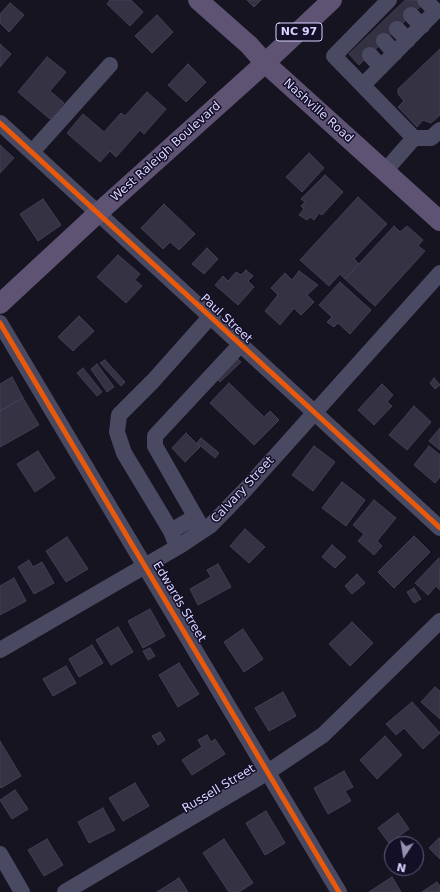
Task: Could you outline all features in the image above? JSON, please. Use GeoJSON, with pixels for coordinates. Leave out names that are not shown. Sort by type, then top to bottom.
{"type":"FeatureCollection","features":[{"type":"Feature","properties":{"kind":"main road","name":"Nashville Road"},"geometry":{"type":"LineString","coordinates":[[198,0],[249,45],[265,63],[440,221]]}},
{"type":"Feature","properties":{"kind":"main road","name":"West Raleigh Boulevard"},"geometry":{"type":"LineString","coordinates":[[0,304],[98,213],[265,63],[332,0]]}},
{"type":"Feature","properties":{"kind":"street"},"geometry":{"type":"LineString","coordinates":[[425,0],[438,11]]}},
{"type":"Feature","properties":{"kind":"street"},"geometry":{"type":"LineString","coordinates":[[438,11],[399,16],[380,37],[334,56],[414,138],[431,138],[440,130]]}},
{"type":"Feature","properties":{"kind":"street"},"geometry":{"type":"LineString","coordinates":[[363,85],[381,67],[380,37],[399,16]]}},
{"type":"Feature","properties":{"kind":"street"},"geometry":{"type":"LineString","coordinates":[[361,45],[381,67]]}},
{"type":"Feature","properties":{"kind":"street"},"geometry":{"type":"LineString","coordinates":[[32,152],[110,65]]}},
{"type":"Feature","properties":{"kind":"street","name":"Paul Street"},"geometry":{"type":"LineString","coordinates":[[0,123],[313,413],[440,528]]}},
{"type":"Feature","properties":{"kind":"street"},"geometry":{"type":"LineString","coordinates":[[384,171],[414,138]]}},
{"type":"Feature","properties":{"kind":"street","name":"Calvary Street"},"geometry":{"type":"LineString","coordinates":[[0,650],[177,547],[199,523],[222,515],[440,273]]}},
{"type":"Feature","properties":{"kind":"street"},"geometry":{"type":"LineString","coordinates":[[177,547],[171,531],[124,453],[117,432],[119,415],[153,381],[210,317]]}},
{"type":"Feature","properties":{"kind":"street","name":"Edwards Street"},"geometry":{"type":"LineString","coordinates":[[0,323],[339,892]]}},
{"type":"Feature","properties":{"kind":"street"},"geometry":{"type":"LineString","coordinates":[[171,531],[199,523],[155,446],[155,436],[240,345]]}},
{"type":"Feature","properties":{"kind":"street","name":"Russell Street"},"geometry":{"type":"LineString","coordinates":[[65,892],[268,772],[324,734],[440,621]]}},
{"type":"Feature","properties":{"kind":"street"},"geometry":{"type":"LineString","coordinates":[[0,854],[22,892]]}},
{"type":"Feature","properties":{"kind":"building"},"geometry":{"type":"Polygon","coordinates":[[[110,0],[131,0],[143,12],[130,26],[107,4],[110,0]]]}},
{"type":"Feature","properties":{"kind":"building"},"geometry":{"type":"Polygon","coordinates":[[[247,0],[261,0],[254,7],[247,0]]]}},
{"type":"Feature","properties":{"kind":"building"},"geometry":{"type":"Polygon","coordinates":[[[405,0],[417,0],[422,5],[359,65],[349,54],[405,0]]]}},
{"type":"Feature","properties":{"kind":"building"},"geometry":{"type":"Polygon","coordinates":[[[10,3],[24,15],[9,32],[0,23],[0,14],[10,3]]]}},
{"type":"Feature","properties":{"kind":"building"},"geometry":{"type":"Polygon","coordinates":[[[157,15],[173,32],[152,53],[135,36],[157,15]]]}},
{"type":"Feature","properties":{"kind":"building"},"geometry":{"type":"Polygon","coordinates":[[[0,44],[11,54],[0,67],[0,44]]]}},
{"type":"Feature","properties":{"kind":"building"},"geometry":{"type":"Polygon","coordinates":[[[440,49],[440,115],[431,123],[423,120],[417,127],[398,107],[404,101],[398,94],[398,89],[440,49]]]}},
{"type":"Feature","properties":{"kind":"building"},"geometry":{"type":"Polygon","coordinates":[[[47,57],[66,72],[50,91],[64,103],[50,119],[18,92],[47,57]]]}},
{"type":"Feature","properties":{"kind":"building"},"geometry":{"type":"Polygon","coordinates":[[[188,64],[206,82],[186,102],[168,85],[188,64]]]}},
{"type":"Feature","properties":{"kind":"building"},"geometry":{"type":"Polygon","coordinates":[[[147,92],[166,109],[144,134],[140,130],[116,157],[110,151],[100,162],[67,133],[83,114],[104,132],[121,113],[125,116],[147,92]]]}},
{"type":"Feature","properties":{"kind":"building"},"geometry":{"type":"Polygon","coordinates":[[[0,145],[14,158],[0,173],[0,145]]]}},
{"type":"Feature","properties":{"kind":"building"},"geometry":{"type":"Polygon","coordinates":[[[309,153],[324,168],[302,192],[286,177],[309,153]]]}},
{"type":"Feature","properties":{"kind":"building"},"geometry":{"type":"Polygon","coordinates":[[[325,175],[343,192],[322,215],[319,213],[314,220],[310,217],[307,220],[299,215],[304,209],[301,206],[305,202],[301,199],[325,175]]]}},
{"type":"Feature","properties":{"kind":"building"},"geometry":{"type":"Polygon","coordinates":[[[358,197],[387,224],[354,259],[359,264],[345,279],[340,274],[329,286],[300,260],[358,197]]]}},
{"type":"Feature","properties":{"kind":"building"},"geometry":{"type":"Polygon","coordinates":[[[43,199],[61,225],[38,241],[20,214],[43,199]]]}},
{"type":"Feature","properties":{"kind":"building"},"geometry":{"type":"Polygon","coordinates":[[[164,204],[195,234],[179,250],[170,242],[163,249],[141,228],[164,204]]]}},
{"type":"Feature","properties":{"kind":"building"},"geometry":{"type":"Polygon","coordinates":[[[394,226],[400,232],[407,226],[423,240],[418,246],[425,251],[375,306],[345,279],[394,226]]]}},
{"type":"Feature","properties":{"kind":"building"},"geometry":{"type":"Polygon","coordinates":[[[207,248],[218,259],[204,274],[192,264],[207,248]]]}},
{"type":"Feature","properties":{"kind":"building"},"geometry":{"type":"Polygon","coordinates":[[[118,255],[140,274],[135,280],[142,286],[126,303],[97,277],[118,255]]]}},
{"type":"Feature","properties":{"kind":"building"},"geometry":{"type":"Polygon","coordinates":[[[246,270],[253,276],[248,281],[254,287],[238,305],[215,285],[223,276],[228,281],[236,272],[241,275],[246,270]]]}},
{"type":"Feature","properties":{"kind":"building"},"geometry":{"type":"Polygon","coordinates":[[[299,271],[318,285],[307,295],[314,302],[301,315],[294,308],[280,325],[265,311],[278,295],[271,288],[285,273],[292,280],[299,271]]]}},
{"type":"Feature","properties":{"kind":"building"},"geometry":{"type":"Polygon","coordinates":[[[340,282],[371,310],[350,334],[338,323],[334,327],[327,322],[332,317],[319,305],[340,282]]]}},
{"type":"Feature","properties":{"kind":"building"},"geometry":{"type":"Polygon","coordinates":[[[79,316],[94,331],[73,351],[58,337],[79,316]]]}},
{"type":"Feature","properties":{"kind":"building"},"geometry":{"type":"Polygon","coordinates":[[[235,356],[241,362],[220,382],[214,376],[235,356]]]}},
{"type":"Feature","properties":{"kind":"building"},"geometry":{"type":"Polygon","coordinates":[[[105,360],[125,382],[121,386],[100,363],[105,360]]]}},
{"type":"Feature","properties":{"kind":"building"},"geometry":{"type":"Polygon","coordinates":[[[97,364],[114,387],[107,392],[91,369],[97,364]]]}},
{"type":"Feature","properties":{"kind":"building"},"geometry":{"type":"Polygon","coordinates":[[[83,368],[102,392],[97,396],[77,373],[83,368]]]}},
{"type":"Feature","properties":{"kind":"building"},"geometry":{"type":"Polygon","coordinates":[[[12,377],[23,398],[0,411],[0,384],[12,377]]]}},
{"type":"Feature","properties":{"kind":"building"},"geometry":{"type":"Polygon","coordinates":[[[434,378],[440,385],[435,389],[430,383],[434,378]]]}},
{"type":"Feature","properties":{"kind":"building"},"geometry":{"type":"Polygon","coordinates":[[[229,383],[264,417],[270,411],[279,420],[254,445],[210,403],[229,383]]]}},
{"type":"Feature","properties":{"kind":"building"},"geometry":{"type":"Polygon","coordinates":[[[382,384],[393,395],[387,402],[392,406],[374,425],[358,410],[382,384]]]}},
{"type":"Feature","properties":{"kind":"building"},"geometry":{"type":"Polygon","coordinates":[[[23,398],[39,425],[0,447],[0,411],[23,398]]]}},
{"type":"Feature","properties":{"kind":"building"},"geometry":{"type":"Polygon","coordinates":[[[414,406],[431,422],[407,450],[389,435],[414,406]]]}},
{"type":"Feature","properties":{"kind":"building"},"geometry":{"type":"Polygon","coordinates":[[[440,428],[440,450],[429,441],[440,428]]]}},
{"type":"Feature","properties":{"kind":"building"},"geometry":{"type":"Polygon","coordinates":[[[186,433],[200,447],[185,462],[172,448],[186,433]]]}},
{"type":"Feature","properties":{"kind":"building"},"geometry":{"type":"Polygon","coordinates":[[[201,438],[219,453],[215,458],[197,443],[201,438]]]}},
{"type":"Feature","properties":{"kind":"building"},"geometry":{"type":"Polygon","coordinates":[[[314,446],[335,462],[313,491],[292,475],[314,446]]]}},
{"type":"Feature","properties":{"kind":"building"},"geometry":{"type":"Polygon","coordinates":[[[429,446],[440,455],[440,477],[435,483],[414,465],[429,446]]]}},
{"type":"Feature","properties":{"kind":"building"},"geometry":{"type":"Polygon","coordinates":[[[38,451],[55,478],[35,492],[17,464],[38,451]]]}},
{"type":"Feature","properties":{"kind":"building"},"geometry":{"type":"Polygon","coordinates":[[[342,482],[365,500],[346,526],[322,508],[342,482]]]}},
{"type":"Feature","properties":{"kind":"building"},"geometry":{"type":"Polygon","coordinates":[[[374,500],[396,518],[377,541],[382,546],[374,555],[358,541],[364,534],[353,525],[374,500]]]}},
{"type":"Feature","properties":{"kind":"building"},"geometry":{"type":"Polygon","coordinates":[[[245,529],[265,547],[249,563],[230,546],[245,529]]]}},
{"type":"Feature","properties":{"kind":"building"},"geometry":{"type":"Polygon","coordinates":[[[414,536],[430,552],[394,588],[378,572],[414,536]]]}},
{"type":"Feature","properties":{"kind":"building"},"geometry":{"type":"Polygon","coordinates":[[[67,537],[88,569],[66,582],[46,551],[67,537]]]}},
{"type":"Feature","properties":{"kind":"building"},"geometry":{"type":"Polygon","coordinates":[[[332,545],[346,557],[335,568],[322,557],[332,545]]]}},
{"type":"Feature","properties":{"kind":"building"},"geometry":{"type":"Polygon","coordinates":[[[439,558],[440,590],[436,586],[428,595],[415,583],[439,558]]]}},
{"type":"Feature","properties":{"kind":"building"},"geometry":{"type":"Polygon","coordinates":[[[29,560],[33,567],[42,562],[54,583],[34,594],[18,567],[29,560]]]}},
{"type":"Feature","properties":{"kind":"building"},"geometry":{"type":"Polygon","coordinates":[[[218,564],[231,587],[198,605],[190,589],[211,577],[207,570],[218,564]]]}},
{"type":"Feature","properties":{"kind":"building"},"geometry":{"type":"Polygon","coordinates":[[[357,574],[365,583],[352,594],[345,586],[357,574]]]}},
{"type":"Feature","properties":{"kind":"building"},"geometry":{"type":"Polygon","coordinates":[[[14,578],[26,601],[0,615],[0,586],[14,578]]]}},
{"type":"Feature","properties":{"kind":"building"},"geometry":{"type":"Polygon","coordinates":[[[414,588],[421,599],[414,603],[407,592],[414,588]]]}},
{"type":"Feature","properties":{"kind":"building"},"geometry":{"type":"Polygon","coordinates":[[[150,609],[165,636],[143,648],[128,621],[150,609]]]}},
{"type":"Feature","properties":{"kind":"building"},"geometry":{"type":"Polygon","coordinates":[[[352,622],[373,643],[350,666],[329,644],[352,622]]]}},
{"type":"Feature","properties":{"kind":"building"},"geometry":{"type":"Polygon","coordinates":[[[118,627],[133,652],[111,665],[96,640],[118,627]]]}},
{"type":"Feature","properties":{"kind":"building"},"geometry":{"type":"Polygon","coordinates":[[[243,629],[263,659],[244,672],[224,642],[243,629]]]}},
{"type":"Feature","properties":{"kind":"building"},"geometry":{"type":"Polygon","coordinates":[[[92,645],[103,663],[79,677],[69,659],[92,645]]]}},
{"type":"Feature","properties":{"kind":"building"},"geometry":{"type":"Polygon","coordinates":[[[150,648],[155,656],[148,660],[143,651],[150,648]]]}},
{"type":"Feature","properties":{"kind":"building"},"geometry":{"type":"Polygon","coordinates":[[[179,663],[199,694],[178,707],[159,675],[179,663]]]}},
{"type":"Feature","properties":{"kind":"building"},"geometry":{"type":"Polygon","coordinates":[[[66,666],[76,683],[53,696],[43,679],[66,666]]]}},
{"type":"Feature","properties":{"kind":"building"},"geometry":{"type":"Polygon","coordinates":[[[435,687],[440,691],[440,719],[421,702],[435,687]]]}},
{"type":"Feature","properties":{"kind":"building"},"geometry":{"type":"Polygon","coordinates":[[[283,692],[296,716],[269,731],[255,708],[283,692]]]}},
{"type":"Feature","properties":{"kind":"building"},"geometry":{"type":"Polygon","coordinates":[[[412,702],[440,733],[423,749],[404,728],[396,735],[386,724],[412,702]]]}},
{"type":"Feature","properties":{"kind":"building"},"geometry":{"type":"Polygon","coordinates":[[[160,732],[165,740],[158,745],[152,736],[160,732]]]}},
{"type":"Feature","properties":{"kind":"building"},"geometry":{"type":"Polygon","coordinates":[[[207,735],[211,742],[215,739],[225,754],[192,775],[182,760],[202,747],[198,740],[207,735]]]}},
{"type":"Feature","properties":{"kind":"building"},"geometry":{"type":"Polygon","coordinates":[[[385,736],[402,755],[377,779],[360,760],[385,736]]]}},
{"type":"Feature","properties":{"kind":"building"},"geometry":{"type":"Polygon","coordinates":[[[0,741],[21,776],[1,788],[0,787],[0,741]]]}},
{"type":"Feature","properties":{"kind":"building"},"geometry":{"type":"Polygon","coordinates":[[[344,771],[353,787],[345,791],[351,801],[328,814],[314,788],[344,771]]]}},
{"type":"Feature","properties":{"kind":"building"},"geometry":{"type":"Polygon","coordinates":[[[135,783],[149,806],[123,821],[109,798],[135,783]]]}},
{"type":"Feature","properties":{"kind":"building"},"geometry":{"type":"Polygon","coordinates":[[[15,790],[28,809],[12,819],[0,800],[15,790]]]}},
{"type":"Feature","properties":{"kind":"building"},"geometry":{"type":"Polygon","coordinates":[[[103,808],[115,830],[89,843],[78,822],[103,808]]]}},
{"type":"Feature","properties":{"kind":"building"},"geometry":{"type":"Polygon","coordinates":[[[266,811],[285,843],[265,855],[246,823],[266,811]]]}},
{"type":"Feature","properties":{"kind":"building"},"geometry":{"type":"Polygon","coordinates":[[[398,813],[409,829],[399,836],[384,836],[378,828],[398,813]]]}},
{"type":"Feature","properties":{"kind":"building"},"geometry":{"type":"Polygon","coordinates":[[[439,838],[440,839],[440,859],[429,848],[439,838]]]}},
{"type":"Feature","properties":{"kind":"building"},"geometry":{"type":"Polygon","coordinates":[[[47,839],[63,865],[44,876],[28,850],[47,839]]]}},
{"type":"Feature","properties":{"kind":"building"},"geometry":{"type":"Polygon","coordinates":[[[224,839],[253,883],[239,892],[229,892],[203,853],[224,839]]]}},
{"type":"Feature","properties":{"kind":"building"},"geometry":{"type":"Polygon","coordinates":[[[392,877],[401,892],[369,892],[392,877]]]}},
{"type":"Feature","properties":{"kind":"building"},"geometry":{"type":"Polygon","coordinates":[[[179,878],[188,892],[157,892],[179,878]]]}},
{"type":"Feature","properties":{"kind":"building"},"geometry":{"type":"Polygon","coordinates":[[[437,882],[440,886],[440,892],[422,892],[437,882]]]}},
{"type":"Feature","properties":{"kind":"tunnel"},"geometry":{"type":"LineString","coordinates":[[400,5],[411,15]]}},
{"type":"Feature","properties":{"kind":"tunnel"},"geometry":{"type":"LineString","coordinates":[[386,18],[397,29]]}},
{"type":"Feature","properties":{"kind":"tunnel"},"geometry":{"type":"LineString","coordinates":[[374,30],[384,41]]}},
{"type":"Feature","properties":{"kind":"tunnel"},"geometry":{"type":"LineString","coordinates":[[360,44],[370,55]]}},
{"type":"Feature","properties":{"kind":"cycle path"},"geometry":{"type":"LineString","coordinates":[[0,123],[440,528]]}},
{"type":"Feature","properties":{"kind":"cycle path"},"geometry":{"type":"LineString","coordinates":[[0,323],[339,892]]}}]}
